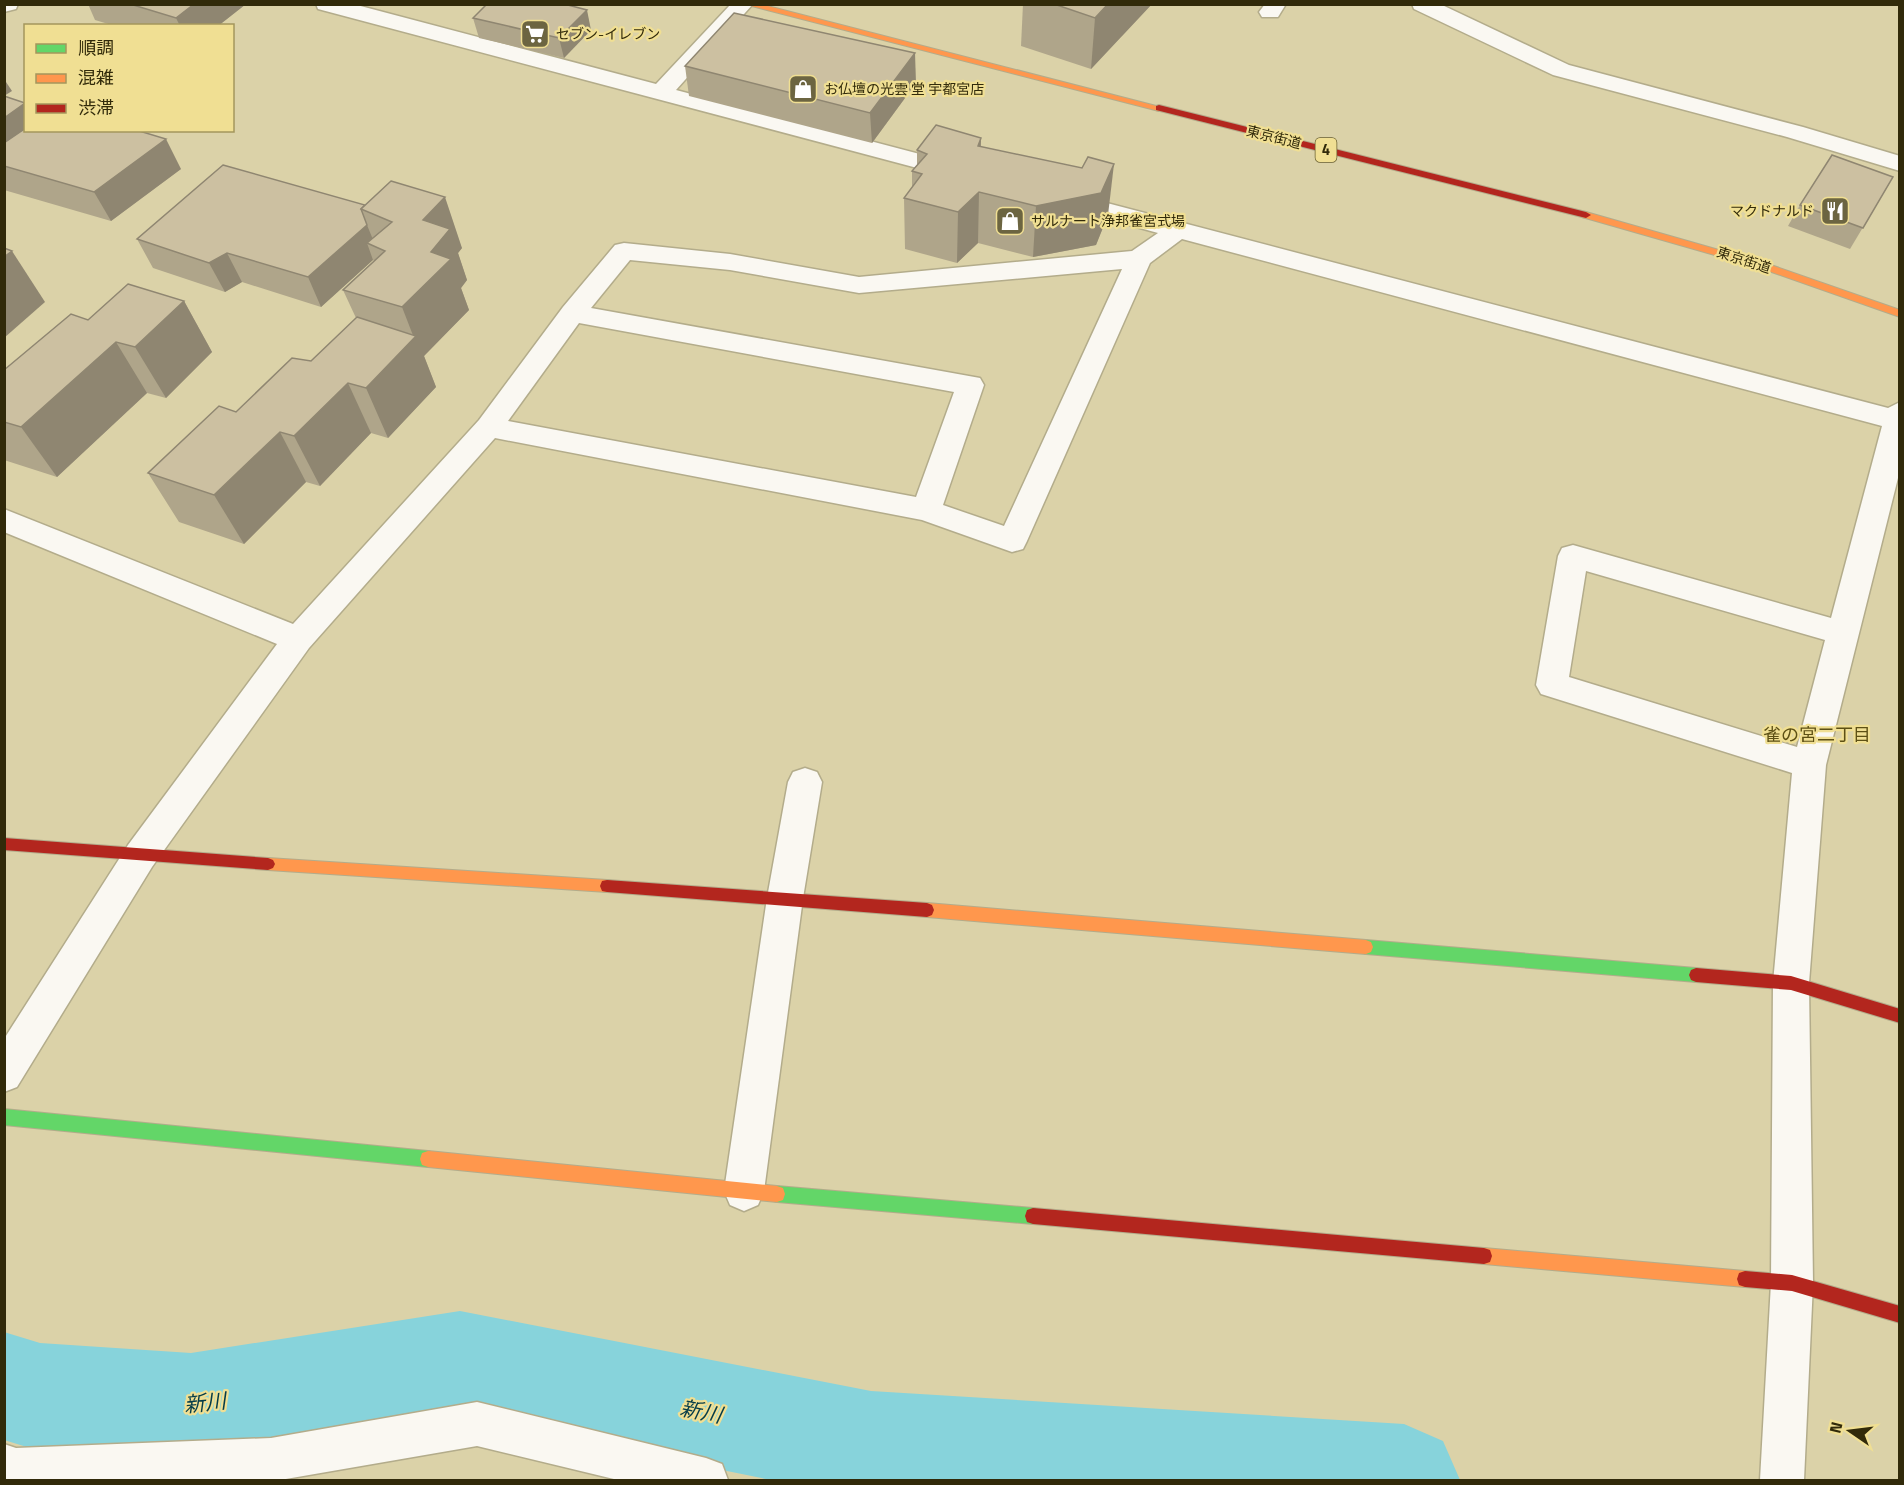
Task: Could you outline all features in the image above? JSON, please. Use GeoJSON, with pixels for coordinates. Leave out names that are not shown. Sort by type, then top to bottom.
{"type":"FeatureCollection","features":[{"type":"Feature","properties":{"kind":"main road","name":"東京街道"},"geometry":{"type":"LineString","coordinates":[[748,4],[1642,229],[1764,266],[1899,314]]}},
{"type":"Feature","properties":{"kind":"main road"},"geometry":{"type":"LineString","coordinates":[[4,844],[140,856],[785,898],[1791,982],[1899,1016]]}},
{"type":"Feature","properties":{"kind":"main road"},"geometry":{"type":"LineString","coordinates":[[4,1117],[744,1191],[1792,1283],[1899,1315]]}},
{"type":"Feature","properties":{"kind":"street"},"geometry":{"type":"LineString","coordinates":[[326,4],[982,178]]}},
{"type":"Feature","properties":{"kind":"street"},"geometry":{"type":"LineString","coordinates":[[660,93],[743,4]]}},
{"type":"Feature","properties":{"kind":"street"},"geometry":{"type":"LineString","coordinates":[[1422,4],[1561,70],[1795,132],[1899,164]]}},
{"type":"Feature","properties":{"kind":"street"},"geometry":{"type":"LineString","coordinates":[[1040,194],[1898,418],[1809,765],[1791,982],[1792,1283],[1782,1480]]}},
{"type":"Feature","properties":{"kind":"street"},"geometry":{"type":"LineString","coordinates":[[489,427],[926,510],[1012,541],[1139,259],[1178,230]]}},
{"type":"Feature","properties":{"kind":"street"},"geometry":{"type":"LineString","coordinates":[[4,1074],[140,856],[298,639],[489,427],[572,312],[624,251],[730,262],[859,285],[1139,259]]}},
{"type":"Feature","properties":{"kind":"street"},"geometry":{"type":"LineString","coordinates":[[572,312],[970,385],[926,510]]}},
{"type":"Feature","properties":{"kind":"street"},"geometry":{"type":"LineString","coordinates":[[4,520],[298,639]]}},
{"type":"Feature","properties":{"kind":"street"},"geometry":{"type":"LineString","coordinates":[[1809,765],[1552,685],[1573,556],[1842,633]]}},
{"type":"Feature","properties":{"kind":"street"},"geometry":{"type":"LineString","coordinates":[[744,1191],[785,898],[805,782]]}},
{"type":"Feature","properties":{"kind":"street"},"geometry":{"type":"LineString","coordinates":[[4,1466],[16,1470],[271,1460],[477,1424],[706,1480]]}},
{"type":"Feature","properties":{"kind":"building"},"geometry":{"type":"Polygon","coordinates":[[[130,4],[194,4],[176,18],[130,4]]]}},
{"type":"Feature","properties":{"kind":"building"},"geometry":{"type":"Polygon","coordinates":[[[487,4],[564,4],[587,10],[559,38],[473,18],[487,4]]]}},
{"type":"Feature","properties":{"kind":"building"},"geometry":{"type":"Polygon","coordinates":[[[1054,4],[1108,4],[1095,18],[1054,4]]]}},
{"type":"Feature","properties":{"kind":"building"},"geometry":{"type":"Polygon","coordinates":[[[734,13],[915,53],[870,113],[685,66],[734,13]]]}},
{"type":"Feature","properties":{"kind":"building"},"geometry":{"type":"Polygon","coordinates":[[[4,96],[24,103],[24,104],[4,118],[4,96]]]}},
{"type":"Feature","properties":{"kind":"building"},"geometry":{"type":"Polygon","coordinates":[[[936,125],[981,138],[978,146],[1082,168],[1088,157],[1114,164],[1101,193],[1036,206],[979,192],[958,212],[904,198],[922,174],[912,171],[927,154],[917,150],[936,125]]]}},
{"type":"Feature","properties":{"kind":"building"},"geometry":{"type":"Polygon","coordinates":[[[24,129],[24,132],[143,132],[166,139],[94,192],[4,166],[4,143],[24,129]]]}},
{"type":"Feature","properties":{"kind":"building"},"geometry":{"type":"Polygon","coordinates":[[[1832,155],[1893,177],[1863,228],[1800,205],[1832,155]]]}},
{"type":"Feature","properties":{"kind":"building"},"geometry":{"type":"Polygon","coordinates":[[[223,165],[365,205],[361,209],[367,225],[308,277],[227,253],[209,263],[137,239],[223,165]]]}},
{"type":"Feature","properties":{"kind":"building"},"geometry":{"type":"Polygon","coordinates":[[[391,181],[445,197],[423,220],[450,229],[431,252],[451,259],[402,307],[343,290],[385,251],[367,243],[392,222],[361,209],[391,181]]]}},
{"type":"Feature","properties":{"kind":"building"},"geometry":{"type":"Polygon","coordinates":[[[4,248],[12,251],[4,257],[4,248]]]}},
{"type":"Feature","properties":{"kind":"building"},"geometry":{"type":"Polygon","coordinates":[[[128,284],[184,301],[135,347],[116,342],[21,427],[4,422],[4,370],[71,314],[88,320],[128,284]]]}},
{"type":"Feature","properties":{"kind":"building"},"geometry":{"type":"Polygon","coordinates":[[[357,317],[416,336],[366,388],[348,383],[294,436],[280,432],[214,495],[148,473],[219,406],[236,412],[292,358],[311,361],[357,317]]]}},
{"type":"Feature","properties":{"kind":"waterway","name":"新川"},"geometry":{"type":"LineString","coordinates":[[4,1386],[40,1397],[191,1407],[460,1364],[871,1446],[1404,1480]]}},
{"type":"Feature","properties":{"kind":"traffic: fast"},"geometry":{"type":"LineString","coordinates":[[1366,947],[1696,975]]}},
{"type":"Feature","properties":{"kind":"traffic: fast"},"geometry":{"type":"LineString","coordinates":[[4,1117],[428,1159]]}},
{"type":"Feature","properties":{"kind":"traffic: fast"},"geometry":{"type":"LineString","coordinates":[[777,1194],[1033,1216]]}},
{"type":"Feature","properties":{"kind":"traffic: slow"},"geometry":{"type":"LineString","coordinates":[[748,4],[1159,108]]}},
{"type":"Feature","properties":{"kind":"traffic: slow"},"geometry":{"type":"LineString","coordinates":[[1586,215],[1764,266],[1900,314]]}},
{"type":"Feature","properties":{"kind":"traffic: slow"},"geometry":{"type":"LineString","coordinates":[[268,864],[607,886]]}},
{"type":"Feature","properties":{"kind":"traffic: slow"},"geometry":{"type":"LineString","coordinates":[[927,910],[1366,947]]}},
{"type":"Feature","properties":{"kind":"traffic: slow"},"geometry":{"type":"LineString","coordinates":[[428,1159],[777,1194]]}},
{"type":"Feature","properties":{"kind":"traffic: slow"},"geometry":{"type":"LineString","coordinates":[[1484,1256],[1745,1279]]}},
{"type":"Feature","properties":{"kind":"traffic: jam"},"geometry":{"type":"LineString","coordinates":[[1159,108],[1586,215]]}},
{"type":"Feature","properties":{"kind":"traffic: jam"},"geometry":{"type":"LineString","coordinates":[[4,844],[268,864]]}},
{"type":"Feature","properties":{"kind":"traffic: jam"},"geometry":{"type":"LineString","coordinates":[[607,886],[927,910]]}},
{"type":"Feature","properties":{"kind":"traffic: jam"},"geometry":{"type":"LineString","coordinates":[[1696,975],[1791,983],[1900,1016]]}},
{"type":"Feature","properties":{"kind":"traffic: jam"},"geometry":{"type":"LineString","coordinates":[[1033,1216],[1484,1256]]}},
{"type":"Feature","properties":{"kind":"traffic: jam"},"geometry":{"type":"LineString","coordinates":[[1745,1279],[1792,1283],[1900,1315]]}},
{"type":"Feature","properties":{"kind":"place","name":"セブン-イレブン"},"geometry":{"type":"Point","coordinates":[535,34]}},
{"type":"Feature","properties":{"kind":"place","name":"お仏壇の光雲 堂 宇都宮店"},"geometry":{"type":"Point","coordinates":[803,89]}},
{"type":"Feature","properties":{"kind":"place","name":"マクドナルド"},"geometry":{"type":"Point","coordinates":[1835,211]}},
{"type":"Feature","properties":{"kind":"place","name":"サルナート浄邦雀宮式場"},"geometry":{"type":"Point","coordinates":[1010,221]}},
{"type":"Feature","properties":{"kind":"district","name":"雀の宮二丁目"},"geometry":{"type":"Point","coordinates":[1817,735]}}]}
